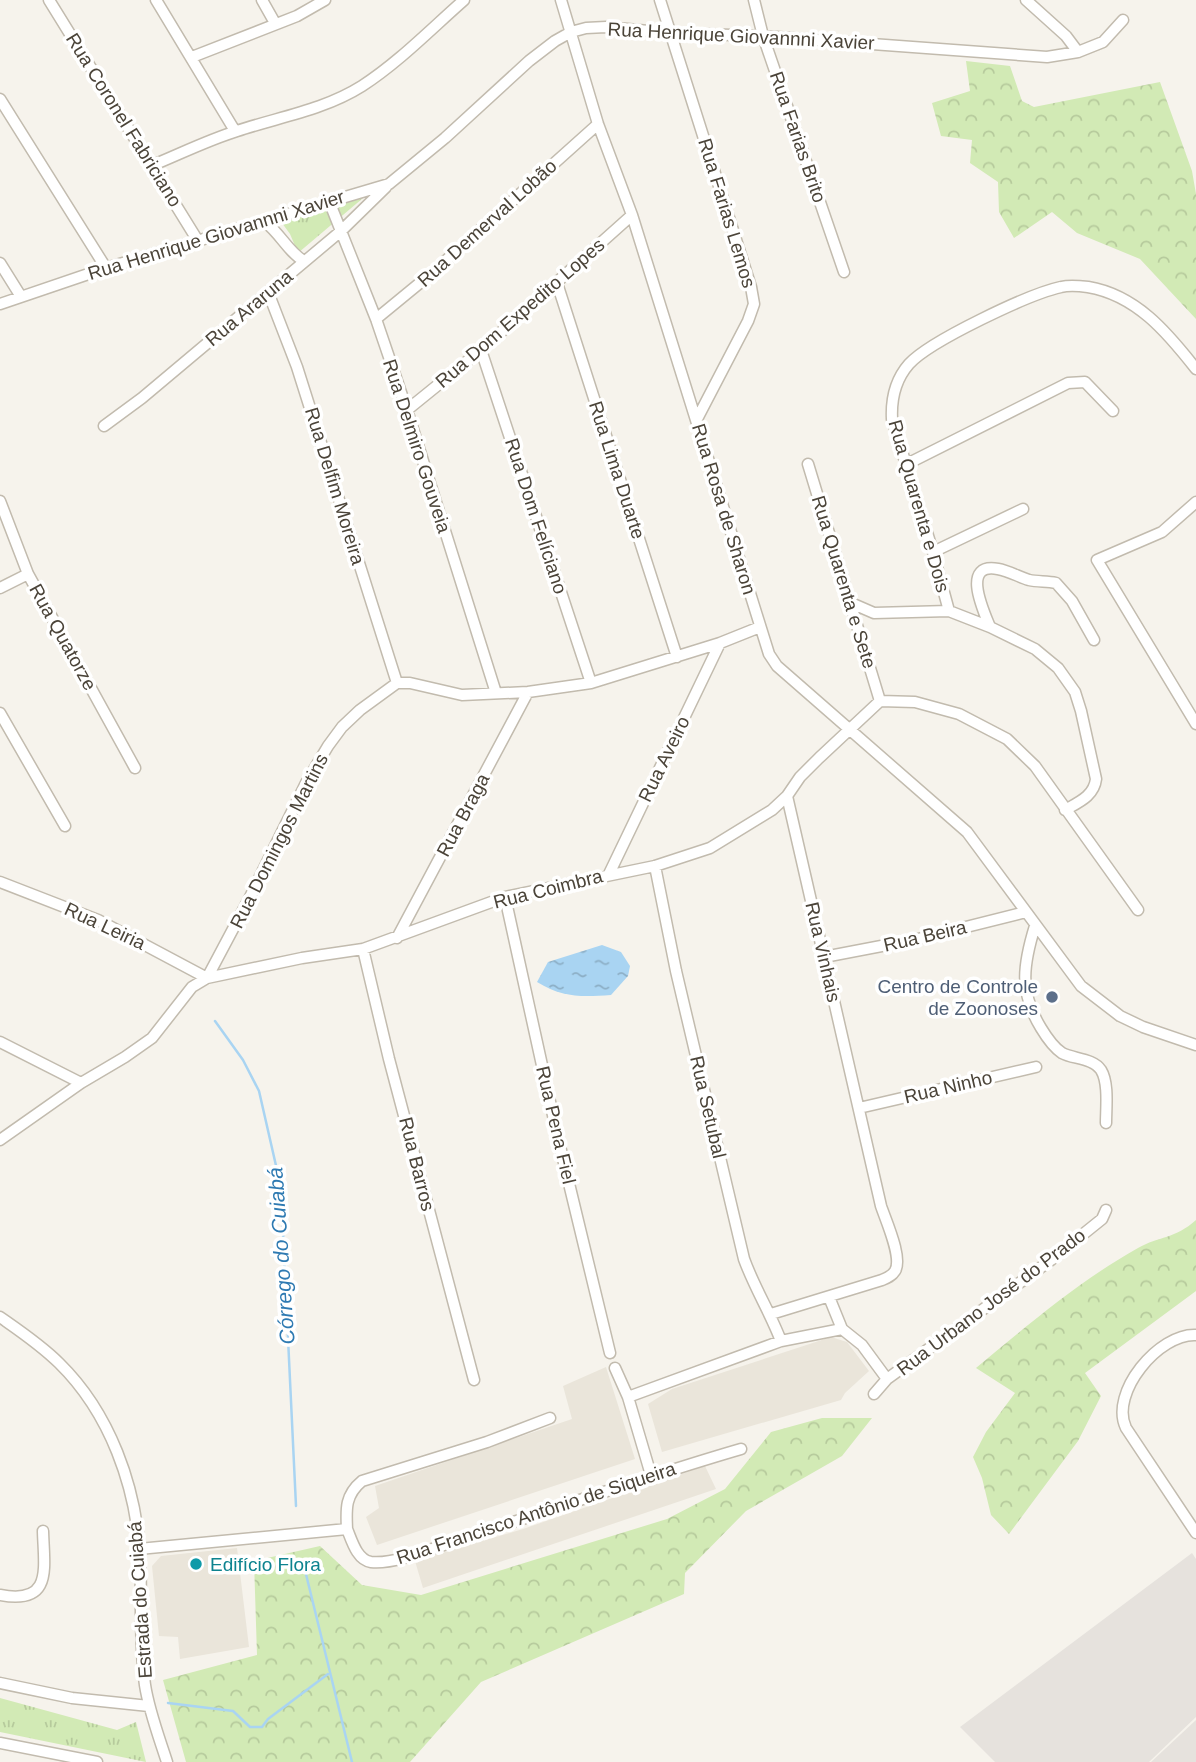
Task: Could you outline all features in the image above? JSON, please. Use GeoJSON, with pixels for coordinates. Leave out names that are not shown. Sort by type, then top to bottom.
{"type":"FeatureCollection","features":[{"type":"Feature","properties":{"kind":"street","name":"Rua Coronel Fabriciano"},"geometry":{"type":"LineString","coordinates":[[49,0],[198,241]]}},
{"type":"Feature","properties":{"kind":"street"},"geometry":{"type":"LineString","coordinates":[[156,0],[235,131]]}},
{"type":"Feature","properties":{"kind":"street"},"geometry":{"type":"LineString","coordinates":[[262,0],[275,23]]}},
{"type":"Feature","properties":{"kind":"street"},"geometry":{"type":"LineString","coordinates":[[192,57],[297,16],[325,0]]}},
{"type":"Feature","properties":{"kind":"street"},"geometry":{"type":"LineString","coordinates":[[153,165],[235,131],[311,109],[362,85],[464,0]]}},
{"type":"Feature","properties":{"kind":"street","name":"Rua Rosa de Sharon"},"geometry":{"type":"LineString","coordinates":[[561,0],[598,124],[632,215],[697,419],[769,654],[777,666],[956,820],[993,865],[1081,986],[1119,1016],[1196,1045]]}},
{"type":"Feature","properties":{"kind":"street","name":"Rua Farias Lemos"},"geometry":{"type":"LineString","coordinates":[[660,0],[751,286],[754,304],[748,321],[697,419]]}},
{"type":"Feature","properties":{"kind":"street","name":"Rua Farias Brito"},"geometry":{"type":"LineString","coordinates":[[754,0],[763,36],[844,272]]}},
{"type":"Feature","properties":{"kind":"street"},"geometry":{"type":"LineString","coordinates":[[1026,0],[1066,36],[1078,52]]}},
{"type":"Feature","properties":{"kind":"street","name":"Rua Henrique Giovannni Xavier"},"geometry":{"type":"LineString","coordinates":[[0,304],[106,268],[388,184],[445,138],[529,61],[571,32],[606,27],[1040,57],[1078,52],[1103,41],[1123,20]]}},
{"type":"Feature","properties":{"kind":"street"},"geometry":{"type":"LineString","coordinates":[[0,99],[106,268]]}},
{"type":"Feature","properties":{"kind":"street","name":"Rua Demerval Lobão"},"geometry":{"type":"LineString","coordinates":[[376,319],[432,273],[598,124]]}},
{"type":"Feature","properties":{"kind":"street","name":"Rua Araruna"},"geometry":{"type":"LineString","coordinates":[[104,426],[142,398],[341,231],[388,184]]}},
{"type":"Feature","properties":{"kind":"street","name":"Rua Delmiro Gouveia"},"geometry":{"type":"LineString","coordinates":[[329,201],[376,319],[407,410],[496,693]]}},
{"type":"Feature","properties":{"kind":"street","name":"Rua Dom Expedito Lopes"},"geometry":{"type":"LineString","coordinates":[[407,410],[481,350],[632,215]]}},
{"type":"Feature","properties":{"kind":"street"},"geometry":{"type":"LineString","coordinates":[[265,222],[278,232],[295,256],[304,261]]}},
{"type":"Feature","properties":{"kind":"street"},"geometry":{"type":"LineString","coordinates":[[0,263],[20,295]]}},
{"type":"Feature","properties":{"kind":"street","name":"Rua Lima Duarte"},"geometry":{"type":"LineString","coordinates":[[557,283],[677,657]]}},
{"type":"Feature","properties":{"kind":"street","name":"Rua Quarenta e Dois"},"geometry":{"type":"LineString","coordinates":[[949,611],[892,419],[891,402],[896,384],[910,362],[942,340],[1043,292],[1064,286],[1087,287],[1111,293],[1142,309],[1196,369]]}},
{"type":"Feature","properties":{"kind":"street","name":"Rua Delfim Moreira"},"geometry":{"type":"LineString","coordinates":[[268,292],[298,367],[397,683]]}},
{"type":"Feature","properties":{"kind":"street","name":"Rua Dom Felíciano"},"geometry":{"type":"LineString","coordinates":[[481,350],[591,683]]}},
{"type":"Feature","properties":{"kind":"street"},"geometry":{"type":"LineString","coordinates":[[905,465],[1068,383],[1085,382],[1113,411]]}},
{"type":"Feature","properties":{"kind":"street","name":"Rua Quarenta e Sete"},"geometry":{"type":"LineString","coordinates":[[807,464],[880,701]]}},
{"type":"Feature","properties":{"kind":"street","name":"Rua Quatorze"},"geometry":{"type":"LineString","coordinates":[[0,501],[28,573],[135,768]]}},
{"type":"Feature","properties":{"kind":"street"},"geometry":{"type":"LineString","coordinates":[[1196,502],[1162,532],[1097,560],[1196,724]]}},
{"type":"Feature","properties":{"kind":"street"},"geometry":{"type":"LineString","coordinates":[[933,552],[1023,509]]}},
{"type":"Feature","properties":{"kind":"street"},"geometry":{"type":"LineString","coordinates":[[990,627],[976,580],[980,573],[987,569],[998,569],[1028,579],[1056,583],[1072,601],[1094,640]]}},
{"type":"Feature","properties":{"kind":"street"},"geometry":{"type":"LineString","coordinates":[[0,588],[28,573]]}},
{"type":"Feature","properties":{"kind":"street"},"geometry":{"type":"LineString","coordinates":[[851,603],[874,613],[949,611],[1035,649],[1058,668],[1075,692],[1082,711],[1096,779],[1095,788],[1090,795],[1065,810]]}},
{"type":"Feature","properties":{"kind":"street"},"geometry":{"type":"LineString","coordinates":[[862,639],[874,613]]}},
{"type":"Feature","properties":{"kind":"street"},"geometry":{"type":"LineString","coordinates":[[397,683],[410,683],[452,695],[528,692],[591,683],[720,643],[760,627]]}},
{"type":"Feature","properties":{"kind":"street","name":"Rua Aveiro"},"geometry":{"type":"LineString","coordinates":[[609,874],[720,643]]}},
{"type":"Feature","properties":{"kind":"street","name":"Rua Domingos Martins"},"geometry":{"type":"LineString","coordinates":[[207,978],[306,783],[328,746],[351,719],[397,683]]}},
{"type":"Feature","properties":{"kind":"street","name":"Rua Braga"},"geometry":{"type":"LineString","coordinates":[[397,938],[528,692]]}},
{"type":"Feature","properties":{"kind":"street"},"geometry":{"type":"LineString","coordinates":[[880,701],[915,702],[959,714],[1007,739],[1028,757],[1138,910]]}},
{"type":"Feature","properties":{"kind":"street","name":"Rua Coimbra"},"geometry":{"type":"LineString","coordinates":[[207,978],[289,960],[363,949],[505,897],[655,866],[710,848],[751,824],[787,796],[800,777],[880,701]]}},
{"type":"Feature","properties":{"kind":"street"},"geometry":{"type":"LineString","coordinates":[[0,713],[65,826]]}},
{"type":"Feature","properties":{"kind":"street","name":"Rua Vinhais"},"geometry":{"type":"LineString","coordinates":[[787,796],[881,1206],[898,1263],[891,1275],[829,1297]]}},
{"type":"Feature","properties":{"kind":"street","name":"Rua Setubal"},"geometry":{"type":"LineString","coordinates":[[655,866],[676,971],[744,1259],[781,1341]]}},
{"type":"Feature","properties":{"kind":"street","name":"Rua Leiria"},"geometry":{"type":"LineString","coordinates":[[0,882],[98,920],[207,978]]}},
{"type":"Feature","properties":{"kind":"street","name":"Rua Pena Fiel"},"geometry":{"type":"LineString","coordinates":[[505,897],[558,1138],[610,1353]]}},
{"type":"Feature","properties":{"kind":"street","name":"Rua Beira"},"geometry":{"type":"LineString","coordinates":[[824,957],[918,939],[1026,912]]}},
{"type":"Feature","properties":{"kind":"street"},"geometry":{"type":"LineString","coordinates":[[1035,926],[1025,965],[1024,986],[1027,1001],[1048,1040],[1058,1050],[1096,1065],[1101,1070],[1105,1084],[1106,1123]]}},
{"type":"Feature","properties":{"kind":"street","name":"Rua Barros"},"geometry":{"type":"LineString","coordinates":[[363,949],[389,1059],[474,1380]]}},
{"type":"Feature","properties":{"kind":"street"},"geometry":{"type":"LineString","coordinates":[[0,1140],[81,1083],[152,1038],[192,987],[207,978]]}},
{"type":"Feature","properties":{"kind":"street"},"geometry":{"type":"LineString","coordinates":[[0,1042],[81,1083]]}},
{"type":"Feature","properties":{"kind":"street","name":"Rua Ninho"},"geometry":{"type":"LineString","coordinates":[[859,1108],[1036,1067]]}},
{"type":"Feature","properties":{"kind":"street","name":"Rua Urbano José do Prado"},"geometry":{"type":"LineString","coordinates":[[874,1394],[887,1380],[1051,1260],[1102,1219],[1106,1210]]}},
{"type":"Feature","properties":{"kind":"street"},"geometry":{"type":"LineString","coordinates":[[771,1314],[829,1297],[842,1329],[862,1345],[887,1380]]}},
{"type":"Feature","properties":{"kind":"street","name":"Estrada do Cuiabá"},"geometry":{"type":"LineString","coordinates":[[0,1317],[59,1362],[82,1388],[113,1440],[134,1508],[139,1549],[144,1681],[167,1762]]}},
{"type":"Feature","properties":{"kind":"street"},"geometry":{"type":"LineString","coordinates":[[628,1396],[781,1341],[842,1329]]}},
{"type":"Feature","properties":{"kind":"street"},"geometry":{"type":"LineString","coordinates":[[1196,1335],[1183,1336],[1148,1359],[1132,1382],[1122,1411],[1122,1420],[1196,1533]]}},
{"type":"Feature","properties":{"kind":"street"},"geometry":{"type":"LineString","coordinates":[[615,1368],[628,1396],[651,1475]]}},
{"type":"Feature","properties":{"kind":"street"},"geometry":{"type":"LineString","coordinates":[[139,1549],[347,1529],[348,1496],[362,1481],[550,1418]]}},
{"type":"Feature","properties":{"kind":"street","name":"Rua Francisco Antônio de Siqueira"},"geometry":{"type":"LineString","coordinates":[[347,1529],[354,1547],[368,1562],[397,1559],[651,1475],[741,1449]]}},
{"type":"Feature","properties":{"kind":"street"},"geometry":{"type":"LineString","coordinates":[[0,1595],[17,1598],[37,1591],[44,1568],[43,1531]]}},
{"type":"Feature","properties":{"kind":"street"},"geometry":{"type":"LineString","coordinates":[[0,1683],[72,1698],[149,1706]]}},
{"type":"Feature","properties":{"kind":"street"},"geometry":{"type":"LineString","coordinates":[[0,1743],[58,1758],[97,1762]]}},
{"type":"Feature","properties":{"kind":"shaded area"},"geometry":{"type":"Polygon","coordinates":[[[831,1337],[847,1342],[869,1371],[841,1400],[662,1452],[648,1404],[672,1389],[831,1337]]]}},
{"type":"Feature","properties":{"kind":"shaded area"},"geometry":{"type":"Polygon","coordinates":[[[606,1367],[635,1459],[377,1545],[366,1517],[379,1508],[375,1486],[572,1419],[563,1386],[606,1367]]]}},
{"type":"Feature","properties":{"kind":"shaded area"},"geometry":{"type":"Polygon","coordinates":[[[705,1466],[716,1489],[423,1588],[415,1561],[523,1529],[705,1466]]]}},
{"type":"Feature","properties":{"kind":"shaded area"},"geometry":{"type":"Polygon","coordinates":[[[237,1548],[249,1647],[180,1659],[178,1637],[159,1636],[152,1566],[161,1556],[237,1548]]]}},
{"type":"Feature","properties":{"kind":"shaded area"},"geometry":{"type":"Polygon","coordinates":[[[1192,1553],[1196,1559],[1196,1717],[1149,1762],[995,1762],[960,1727],[1192,1553]]]}},
{"type":"Feature","properties":{"kind":"shaded area"},"geometry":{"type":"Polygon","coordinates":[[[1196,1720],[1196,1762],[1151,1762],[1196,1720]]]}},
{"type":"Feature","properties":{"kind":"green space"},"geometry":{"type":"Polygon","coordinates":[[[966,61],[1010,66],[1022,101],[1034,107],[1160,82],[1192,171],[1196,194],[1196,319],[1140,259],[1077,233],[1052,212],[1014,238],[999,212],[998,182],[970,163],[972,140],[941,136],[932,103],[970,91],[966,61]]]}},
{"type":"Feature","properties":{"kind":"green space"},"geometry":{"type":"Polygon","coordinates":[[[369,193],[298,253],[282,223],[369,193]]]}},
{"type":"Feature","properties":{"kind":"green space"},"geometry":{"type":"Polygon","coordinates":[[[1196,1220],[1196,1291],[1085,1373],[1101,1396],[1078,1441],[1009,1534],[991,1515],[982,1478],[973,1457],[986,1432],[1015,1393],[976,1368],[1054,1304],[1095,1275],[1138,1248],[1181,1231],[1196,1220]]]}},
{"type":"Feature","properties":{"kind":"green space"},"geometry":{"type":"Polygon","coordinates":[[[822,1418],[872,1418],[842,1456],[746,1511],[685,1573],[684,1594],[481,1682],[410,1762],[186,1762],[163,1680],[257,1655],[254,1561],[320,1546],[362,1585],[421,1595],[667,1519],[725,1489],[771,1432],[822,1418]]]}},
{"type":"Feature","properties":{"kind":"green space"},"geometry":{"type":"Polygon","coordinates":[[[0,1698],[117,1730],[136,1722],[146,1762],[0,1732],[0,1698]]]}},
{"type":"Feature","properties":{"kind":"water"},"geometry":{"type":"Polygon","coordinates":[[[602,945],[621,952],[630,966],[628,976],[611,995],[573,995],[555,991],[537,982],[548,962],[602,945]]]}},
{"type":"Feature","properties":{"kind":"waterway","name":"Córrego do Cuiabá"},"geometry":{"type":"LineString","coordinates":[[215,1021],[243,1060],[259,1091],[277,1170],[283,1233],[296,1506]]}},
{"type":"Feature","properties":{"kind":"waterway"},"geometry":{"type":"LineString","coordinates":[[303,1562],[352,1762]]}},
{"type":"Feature","properties":{"kind":"waterway"},"geometry":{"type":"LineString","coordinates":[[168,1703],[233,1711],[250,1727],[262,1727],[268,1719],[328,1674]]}},
{"type":"Feature","properties":{"kind":"place","name":"Centro de Controle de Zoonoses"},"geometry":{"type":"Point","coordinates":[1052,997]}},
{"type":"Feature","properties":{"kind":"place","name":"Edifício Flora"},"geometry":{"type":"Point","coordinates":[196,1564]}}]}
